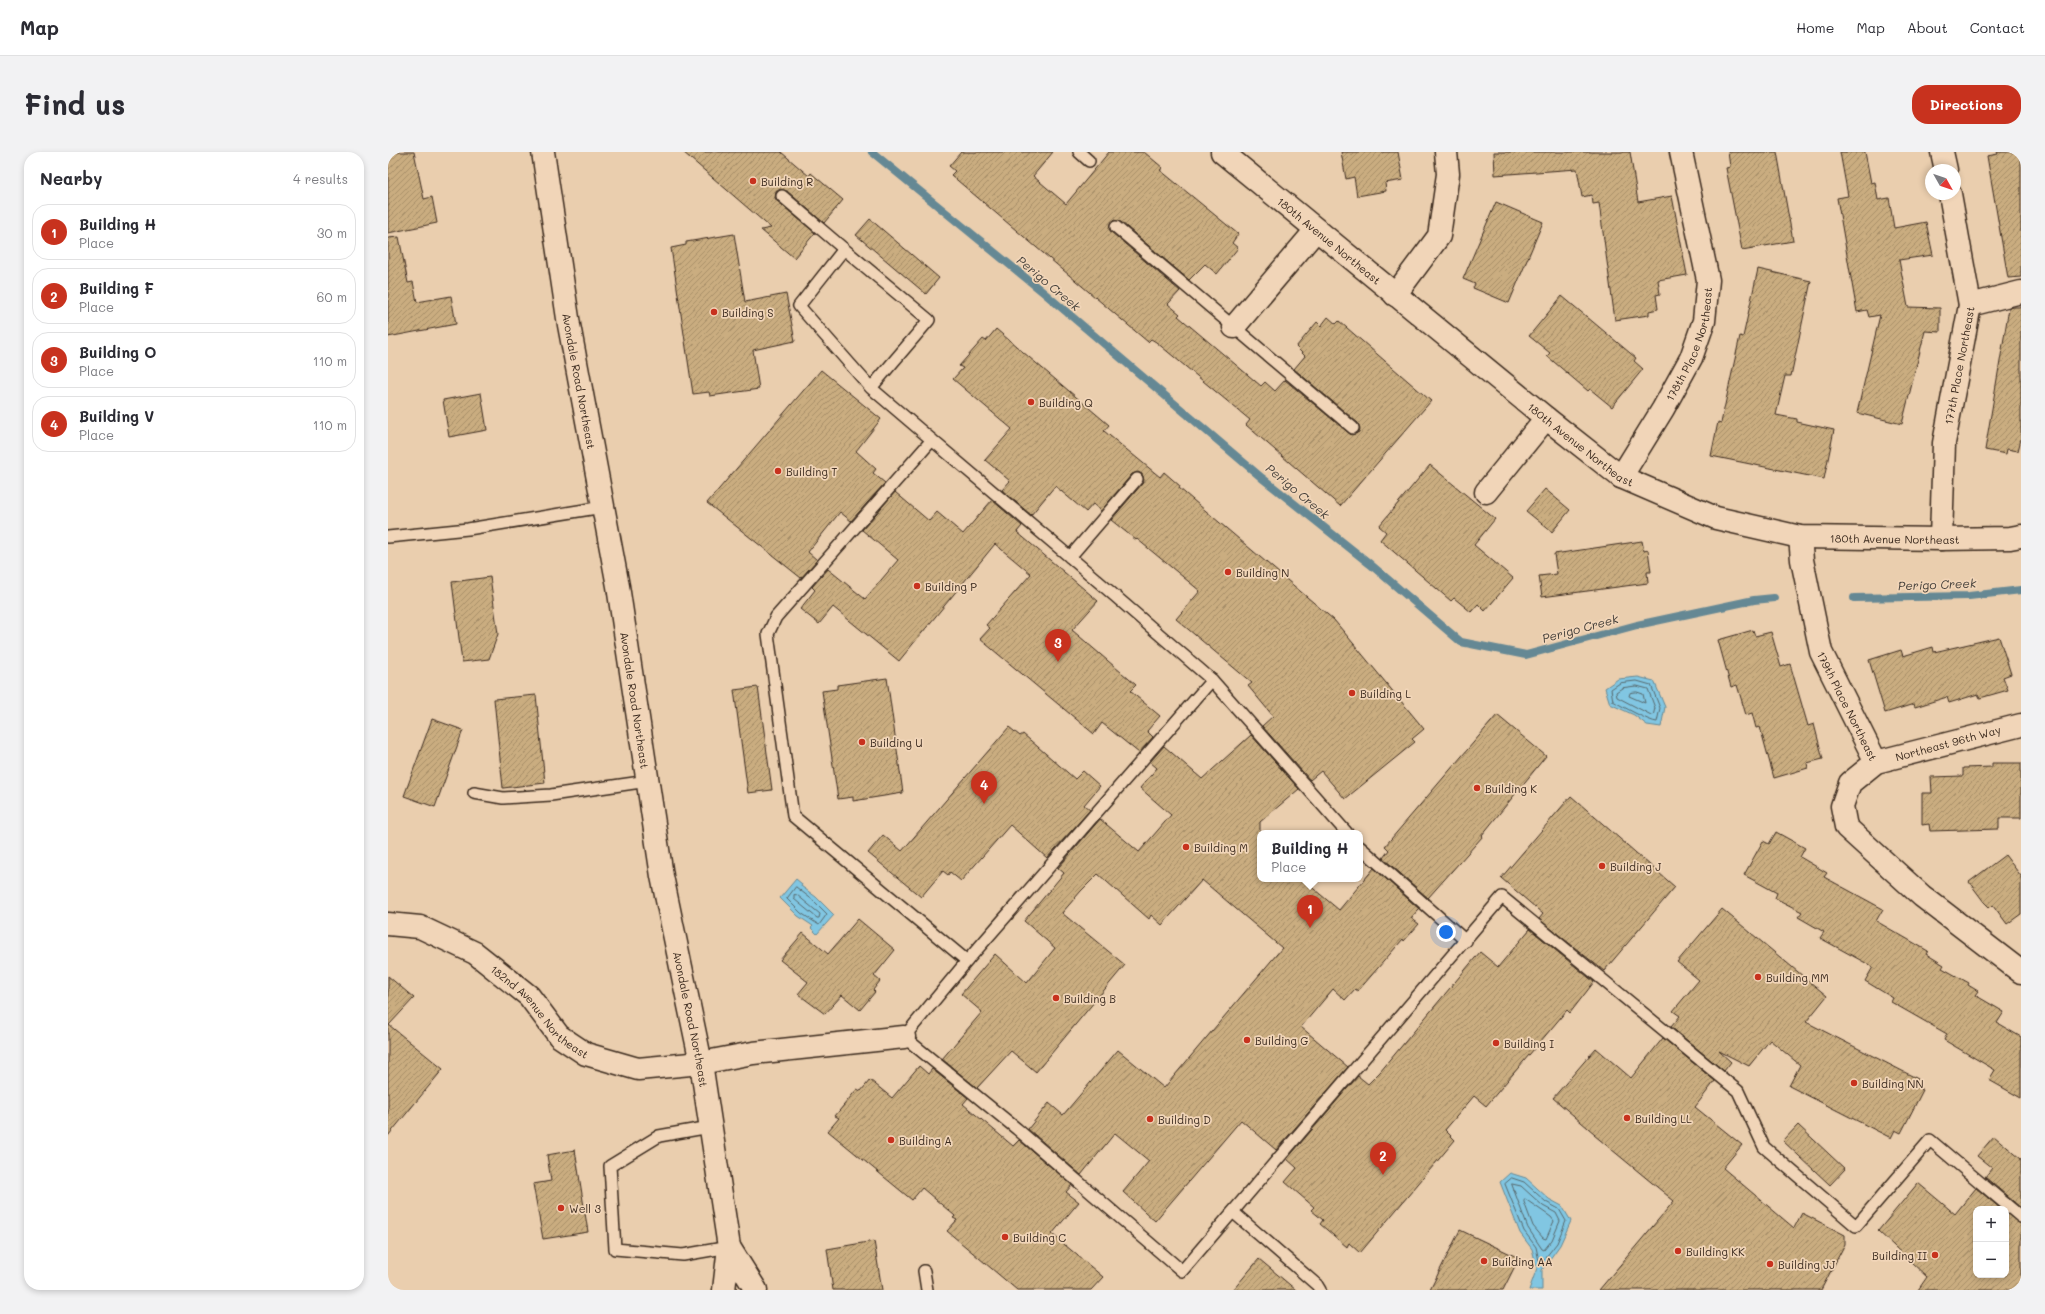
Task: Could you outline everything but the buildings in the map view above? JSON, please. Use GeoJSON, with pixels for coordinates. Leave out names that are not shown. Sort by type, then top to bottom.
{"type":"FeatureCollection","features":[{"type":"Feature","properties":{"kind":"street","name":"Avondale Road Northeast"},"geometry":{"type":"LineString","coordinates":[[543,152],[569,325],[618,586],[662,876],[701,1063],[729,1247],[724,1290]]}},
{"type":"Feature","properties":{"kind":"street","name":"180th Avenue Northeast"},"geometry":{"type":"LineString","coordinates":[[1222,152],[1546,418],[1620,476],[1716,518],[1800,537],[1941,539],[2021,536]]}},
{"type":"Feature","properties":{"kind":"street"},"geometry":{"type":"LineString","coordinates":[[1395,295],[1439,236],[1448,174],[1446,152]]}},
{"type":"Feature","properties":{"kind":"street","name":"178th Place Northeast"},"geometry":{"type":"LineString","coordinates":[[1620,476],[1663,409],[1691,358],[1704,321],[1708,280],[1681,152]]}},
{"type":"Feature","properties":{"kind":"street"},"geometry":{"type":"LineString","coordinates":[[1942,152],[1945,164]]}},
{"type":"Feature","properties":{"kind":"street","name":"177th Place Northeast"},"geometry":{"type":"LineString","coordinates":[[1941,539],[1944,443],[1970,305],[1951,200]]}},
{"type":"Feature","properties":{"kind":"street"},"geometry":{"type":"LineString","coordinates":[[1234,327],[1316,230]]}},
{"type":"Feature","properties":{"kind":"street"},"geometry":{"type":"LineString","coordinates":[[1970,305],[2021,292]]}},
{"type":"Feature","properties":{"kind":"street"},"geometry":{"type":"LineString","coordinates":[[1486,492],[1546,418]]}},
{"type":"Feature","properties":{"kind":"street","name":"179th Place Northeast"},"geometry":{"type":"LineString","coordinates":[[1800,537],[1802,560],[1821,652],[1876,762],[1850,783],[1842,806],[1846,827],[1922,896],[2021,972]]}},
{"type":"Feature","properties":{"kind":"street","name":"Northeast 96th Way"},"geometry":{"type":"LineString","coordinates":[[1876,762],[2021,725]]}},
{"type":"Feature","properties":{"kind":"street","name":"182nd Avenue Northeast"},"geometry":{"type":"LineString","coordinates":[[388,924],[420,927],[475,953],[529,996],[559,1036],[586,1054],[638,1069],[701,1063],[753,1053],[904,1036]]}},
{"type":"Feature","properties":{"kind":"street","name":"Avondale Road Northeast"},"geometry":{"type":"LineString","coordinates":[[729,1247],[756,1290]]}},
{"type":"Feature","properties":{"kind":"lane"},"geometry":{"type":"LineString","coordinates":[[1078,152],[1089,161]]}},
{"type":"Feature","properties":{"kind":"lane"},"geometry":{"type":"LineString","coordinates":[[782,196],[929,320],[871,388]]}},
{"type":"Feature","properties":{"kind":"lane"},"geometry":{"type":"LineString","coordinates":[[1116,227],[1353,428]]}},
{"type":"Feature","properties":{"kind":"lane"},"geometry":{"type":"LineString","coordinates":[[844,249],[798,306],[871,388],[1212,680],[1344,830]]}},
{"type":"Feature","properties":{"kind":"lane"},"geometry":{"type":"LineString","coordinates":[[932,440],[776,617],[768,634],[793,816],[967,961]]}},
{"type":"Feature","properties":{"kind":"lane"},"geometry":{"type":"LineString","coordinates":[[1070,557],[1137,479]]}},
{"type":"Feature","properties":{"kind":"lane"},"geometry":{"type":"LineString","coordinates":[[388,537],[468,528],[603,507]]}},
{"type":"Feature","properties":{"kind":"lane"},"geometry":{"type":"LineString","coordinates":[[1212,680],[967,961],[904,1036],[1016,1129],[1182,1271],[1466,941],[1502,897],[1738,1091],[1764,1147],[1856,1226],[1930,1140],[2021,1217]]}},
{"type":"Feature","properties":{"kind":"lane"},"geometry":{"type":"LineString","coordinates":[[474,793],[503,798],[551,795],[648,781]]}},
{"type":"Feature","properties":{"kind":"lane"},"geometry":{"type":"LineString","coordinates":[[1363,850],[1466,941]]}},
{"type":"Feature","properties":{"kind":"lane"},"geometry":{"type":"LineString","coordinates":[[710,1127],[659,1136],[610,1166],[614,1249],[683,1255],[729,1247]]}},
{"type":"Feature","properties":{"kind":"lane"},"geometry":{"type":"LineString","coordinates":[[1233,1212],[1317,1285],[1320,1290]]}},
{"type":"Feature","properties":{"kind":"lane"},"geometry":{"type":"LineString","coordinates":[[924,1271],[927,1290]]}},
{"type":"Feature","properties":{"kind":"water"},"geometry":{"type":"Polygon","coordinates":[[[1638,677],[1654,681],[1665,707],[1661,727],[1647,725],[1634,715],[1610,704],[1605,688],[1618,679],[1638,677]]]}},
{"type":"Feature","properties":{"kind":"water"},"geometry":{"type":"Polygon","coordinates":[[[796,879],[802,884],[801,886],[816,897],[834,915],[817,934],[811,928],[813,926],[798,916],[780,898],[796,879]]]}},
{"type":"Feature","properties":{"kind":"water"},"geometry":{"type":"Polygon","coordinates":[[[1510,1173],[1526,1178],[1549,1199],[1562,1206],[1571,1221],[1560,1245],[1542,1270],[1542,1290],[1529,1290],[1537,1268],[1532,1249],[1520,1233],[1500,1182],[1510,1173]]]}},
{"type":"Feature","properties":{"kind":"waterway","name":"Perigo Creek"},"geometry":{"type":"LineString","coordinates":[[872,152],[1043,292],[1262,478],[1370,564],[1461,642],[1526,655],[1637,625],[1754,600],[1774,598]]}},
{"type":"Feature","properties":{"kind":"waterway","name":"Perigo Creek"},"geometry":{"type":"LineString","coordinates":[[1854,598],[1969,596],[2021,590]]}},
{"type":"Feature","properties":{"kind":"place","name":"Building R"},"geometry":{"type":"Point","coordinates":[753,181]}},
{"type":"Feature","properties":{"kind":"place","name":"Building S"},"geometry":{"type":"Point","coordinates":[714,312]}},
{"type":"Feature","properties":{"kind":"place","name":"Building Q"},"geometry":{"type":"Point","coordinates":[1031,402]}},
{"type":"Feature","properties":{"kind":"place","name":"Building T"},"geometry":{"type":"Point","coordinates":[778,471]}},
{"type":"Feature","properties":{"kind":"place","name":"Building N"},"geometry":{"type":"Point","coordinates":[1228,572]}},
{"type":"Feature","properties":{"kind":"place","name":"Building P"},"geometry":{"type":"Point","coordinates":[917,586]}},
{"type":"Feature","properties":{"kind":"place","name":"Building O"},"geometry":{"type":"Point","coordinates":[1058,662]}},
{"type":"Feature","properties":{"kind":"place","name":"Building L"},"geometry":{"type":"Point","coordinates":[1352,693]}},
{"type":"Feature","properties":{"kind":"place","name":"Building U"},"geometry":{"type":"Point","coordinates":[862,742]}},
{"type":"Feature","properties":{"kind":"place","name":"Building K"},"geometry":{"type":"Point","coordinates":[1477,788]}},
{"type":"Feature","properties":{"kind":"place","name":"Building V"},"geometry":{"type":"Point","coordinates":[984,804]}},
{"type":"Feature","properties":{"kind":"place","name":"Building M"},"geometry":{"type":"Point","coordinates":[1186,847]}},
{"type":"Feature","properties":{"kind":"place","name":"Building J"},"geometry":{"type":"Point","coordinates":[1602,866]}},
{"type":"Feature","properties":{"kind":"place","name":"Building H"},"geometry":{"type":"Point","coordinates":[1310,928]}},
{"type":"Feature","properties":{"kind":"place","name":"Building MM"},"geometry":{"type":"Point","coordinates":[1758,977]}},
{"type":"Feature","properties":{"kind":"place","name":"Building B"},"geometry":{"type":"Point","coordinates":[1056,998]}},
{"type":"Feature","properties":{"kind":"place","name":"Building G"},"geometry":{"type":"Point","coordinates":[1247,1040]}},
{"type":"Feature","properties":{"kind":"place","name":"Building I"},"geometry":{"type":"Point","coordinates":[1496,1043]}},
{"type":"Feature","properties":{"kind":"place","name":"Building NN"},"geometry":{"type":"Point","coordinates":[1854,1083]}},
{"type":"Feature","properties":{"kind":"place","name":"Building LL"},"geometry":{"type":"Point","coordinates":[1627,1118]}},
{"type":"Feature","properties":{"kind":"place","name":"Building D"},"geometry":{"type":"Point","coordinates":[1150,1119]}},
{"type":"Feature","properties":{"kind":"place","name":"Building A"},"geometry":{"type":"Point","coordinates":[891,1140]}},
{"type":"Feature","properties":{"kind":"place","name":"Building F"},"geometry":{"type":"Point","coordinates":[1383,1175]}},
{"type":"Feature","properties":{"kind":"place","name":"Well 3"},"geometry":{"type":"Point","coordinates":[561,1208]}},
{"type":"Feature","properties":{"kind":"place","name":"Building C"},"geometry":{"type":"Point","coordinates":[1005,1237]}},
{"type":"Feature","properties":{"kind":"place","name":"Building KK"},"geometry":{"type":"Point","coordinates":[1678,1251]}},
{"type":"Feature","properties":{"kind":"place","name":"Building II"},"geometry":{"type":"Point","coordinates":[1935,1255]}},
{"type":"Feature","properties":{"kind":"place","name":"Building AA"},"geometry":{"type":"Point","coordinates":[1484,1261]}},
{"type":"Feature","properties":{"kind":"place","name":"Building JJ"},"geometry":{"type":"Point","coordinates":[1770,1264]}}]}
